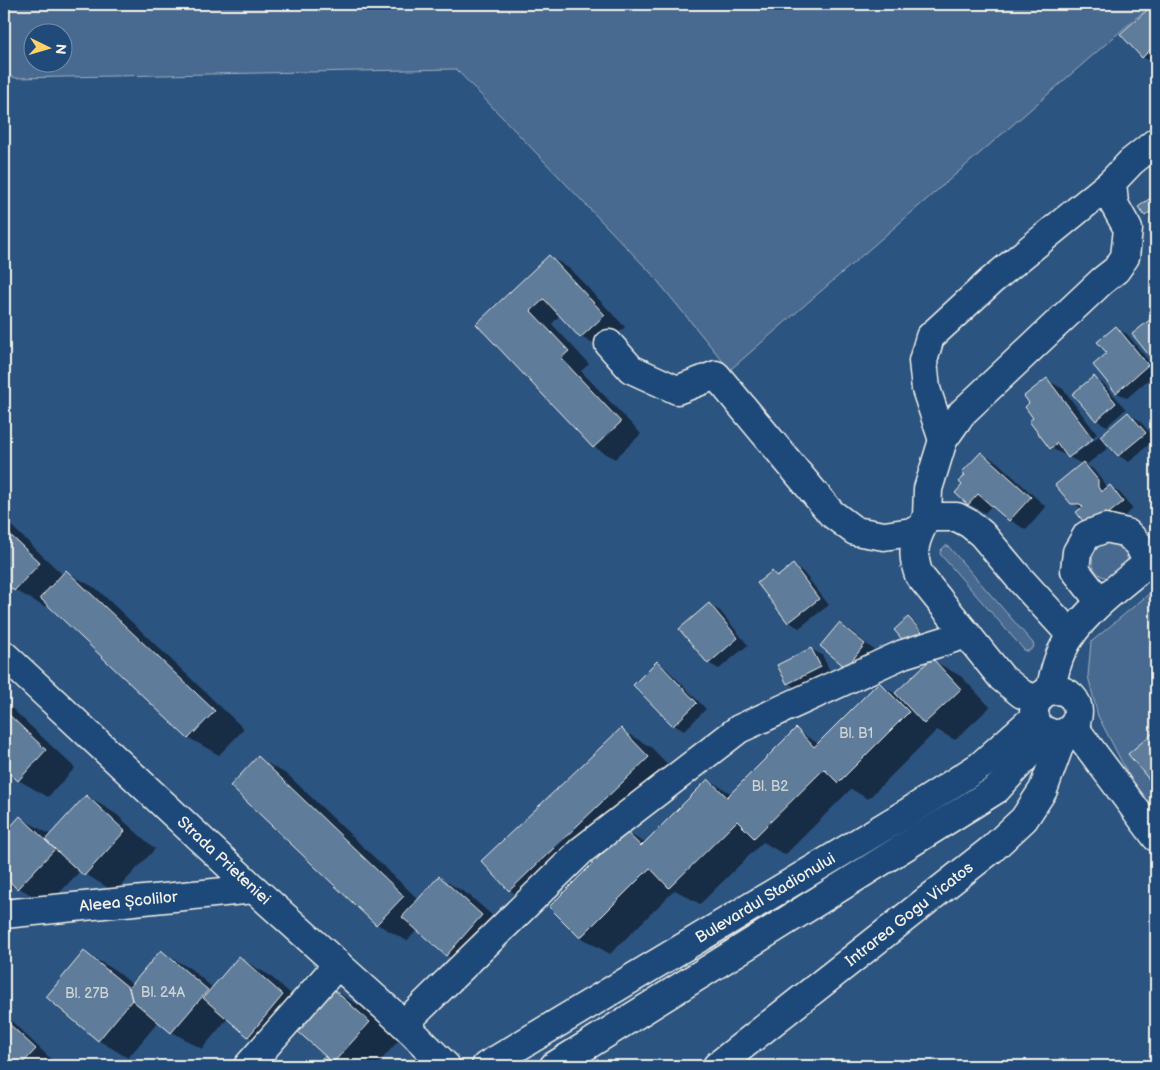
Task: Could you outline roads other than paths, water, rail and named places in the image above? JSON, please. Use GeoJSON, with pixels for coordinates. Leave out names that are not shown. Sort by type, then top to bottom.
{"type":"FeatureCollection","features":[{"type":"Feature","properties":{"kind":"street"},"geometry":{"type":"LineString","coordinates":[[943,440],[926,389],[923,361],[930,337],[991,281],[1112,182],[1131,162],[1156,142]]}},
{"type":"Feature","properties":{"kind":"street"},"geometry":{"type":"LineString","coordinates":[[1112,182],[1114,204],[1128,229],[1126,257],[1116,270],[962,413],[943,440],[928,489],[923,524],[914,545],[914,561],[919,575],[1002,678],[1022,694],[1053,713],[1156,837]]}},
{"type":"Feature","properties":{"kind":"street"},"geometry":{"type":"LineString","coordinates":[[608,344],[631,369],[677,390],[716,375],[831,513],[854,530],[884,536],[923,524],[957,517],[970,524],[982,534],[1071,635]]}},
{"type":"Feature","properties":{"kind":"street"},"geometry":{"type":"LineString","coordinates":[[1053,713],[1066,673],[1071,635],[1100,602],[1152,560],[1127,533],[1106,528],[1087,535],[1077,552],[1075,570],[1100,602]]}},
{"type":"Feature","properties":{"kind":"street"},"geometry":{"type":"LineString","coordinates":[[404,1024],[582,850],[739,729],[903,654],[967,634]]}},
{"type":"Feature","properties":{"kind":"street","name":"Strada Prieteniei"},"geometry":{"type":"LineString","coordinates":[[4,655],[254,889],[404,1024],[446,1066]]}},
{"type":"Feature","properties":{"kind":"street","name":"Bulevardul Stadionului"},"geometry":{"type":"LineString","coordinates":[[486,1066],[907,813],[980,766],[1053,713]]}},
{"type":"Feature","properties":{"kind":"street","name":"Bulevardul Stadionului"},"geometry":{"type":"LineString","coordinates":[[554,1066],[997,789],[1053,713]]}},
{"type":"Feature","properties":{"kind":"street","name":"Intrarea Gogu Vicatos"},"geometry":{"type":"LineString","coordinates":[[717,1066],[992,849],[1024,819],[1043,790],[1053,713]]}},
{"type":"Feature","properties":{"kind":"street","name":"Aleea Școlilor"},"geometry":{"type":"LineString","coordinates":[[4,914],[254,889]]}},
{"type":"Feature","properties":{"kind":"street"},"geometry":{"type":"LineString","coordinates":[[248,1066],[338,964]]}}]}
